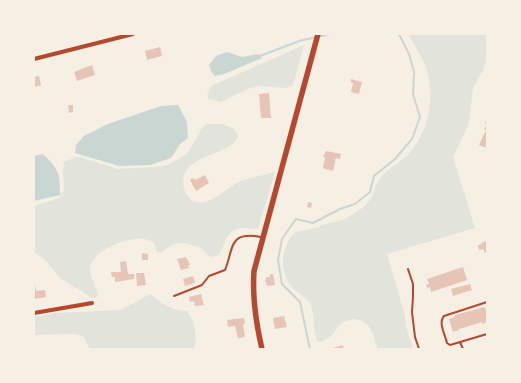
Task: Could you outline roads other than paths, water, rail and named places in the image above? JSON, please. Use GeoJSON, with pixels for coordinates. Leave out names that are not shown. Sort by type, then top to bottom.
{"type":"FeatureCollection","features":[{"type":"Feature","properties":{"kind":"main road"},"geometry":{"type":"LineString","coordinates":[[262,349],[256,328],[253,290],[254,271],[318,34]]}},
{"type":"Feature","properties":{"kind":"street"},"geometry":{"type":"LineString","coordinates":[[34,59],[133,34]]}},
{"type":"Feature","properties":{"kind":"street"},"geometry":{"type":"LineString","coordinates":[[34,312],[92,303]]}},
{"type":"Feature","properties":{"kind":"lane"},"geometry":{"type":"LineString","coordinates":[[174,296],[202,285],[209,276],[225,270],[230,249],[238,238],[249,235],[263,238]]}},
{"type":"Feature","properties":{"kind":"lane"},"geometry":{"type":"LineString","coordinates":[[408,269],[413,284],[412,312],[415,336],[419,349]]}},
{"type":"Feature","properties":{"kind":"lane"},"geometry":{"type":"LineString","coordinates":[[487,302],[444,316],[441,322],[450,345],[487,334]]}},
{"type":"Feature","properties":{"kind":"lane"},"geometry":{"type":"LineString","coordinates":[[460,342],[463,349]]}},
{"type":"Feature","properties":{"kind":"waterway"},"geometry":{"type":"LineString","coordinates":[[260,56],[299,41],[330,34]]}},
{"type":"Feature","properties":{"kind":"waterway"},"geometry":{"type":"LineString","coordinates":[[310,349],[300,302],[282,284],[278,260],[282,239],[296,219],[313,223],[340,209],[355,204],[370,192],[374,176],[395,159],[412,139],[420,117],[413,94],[414,72],[409,54],[399,34]]}}]}
